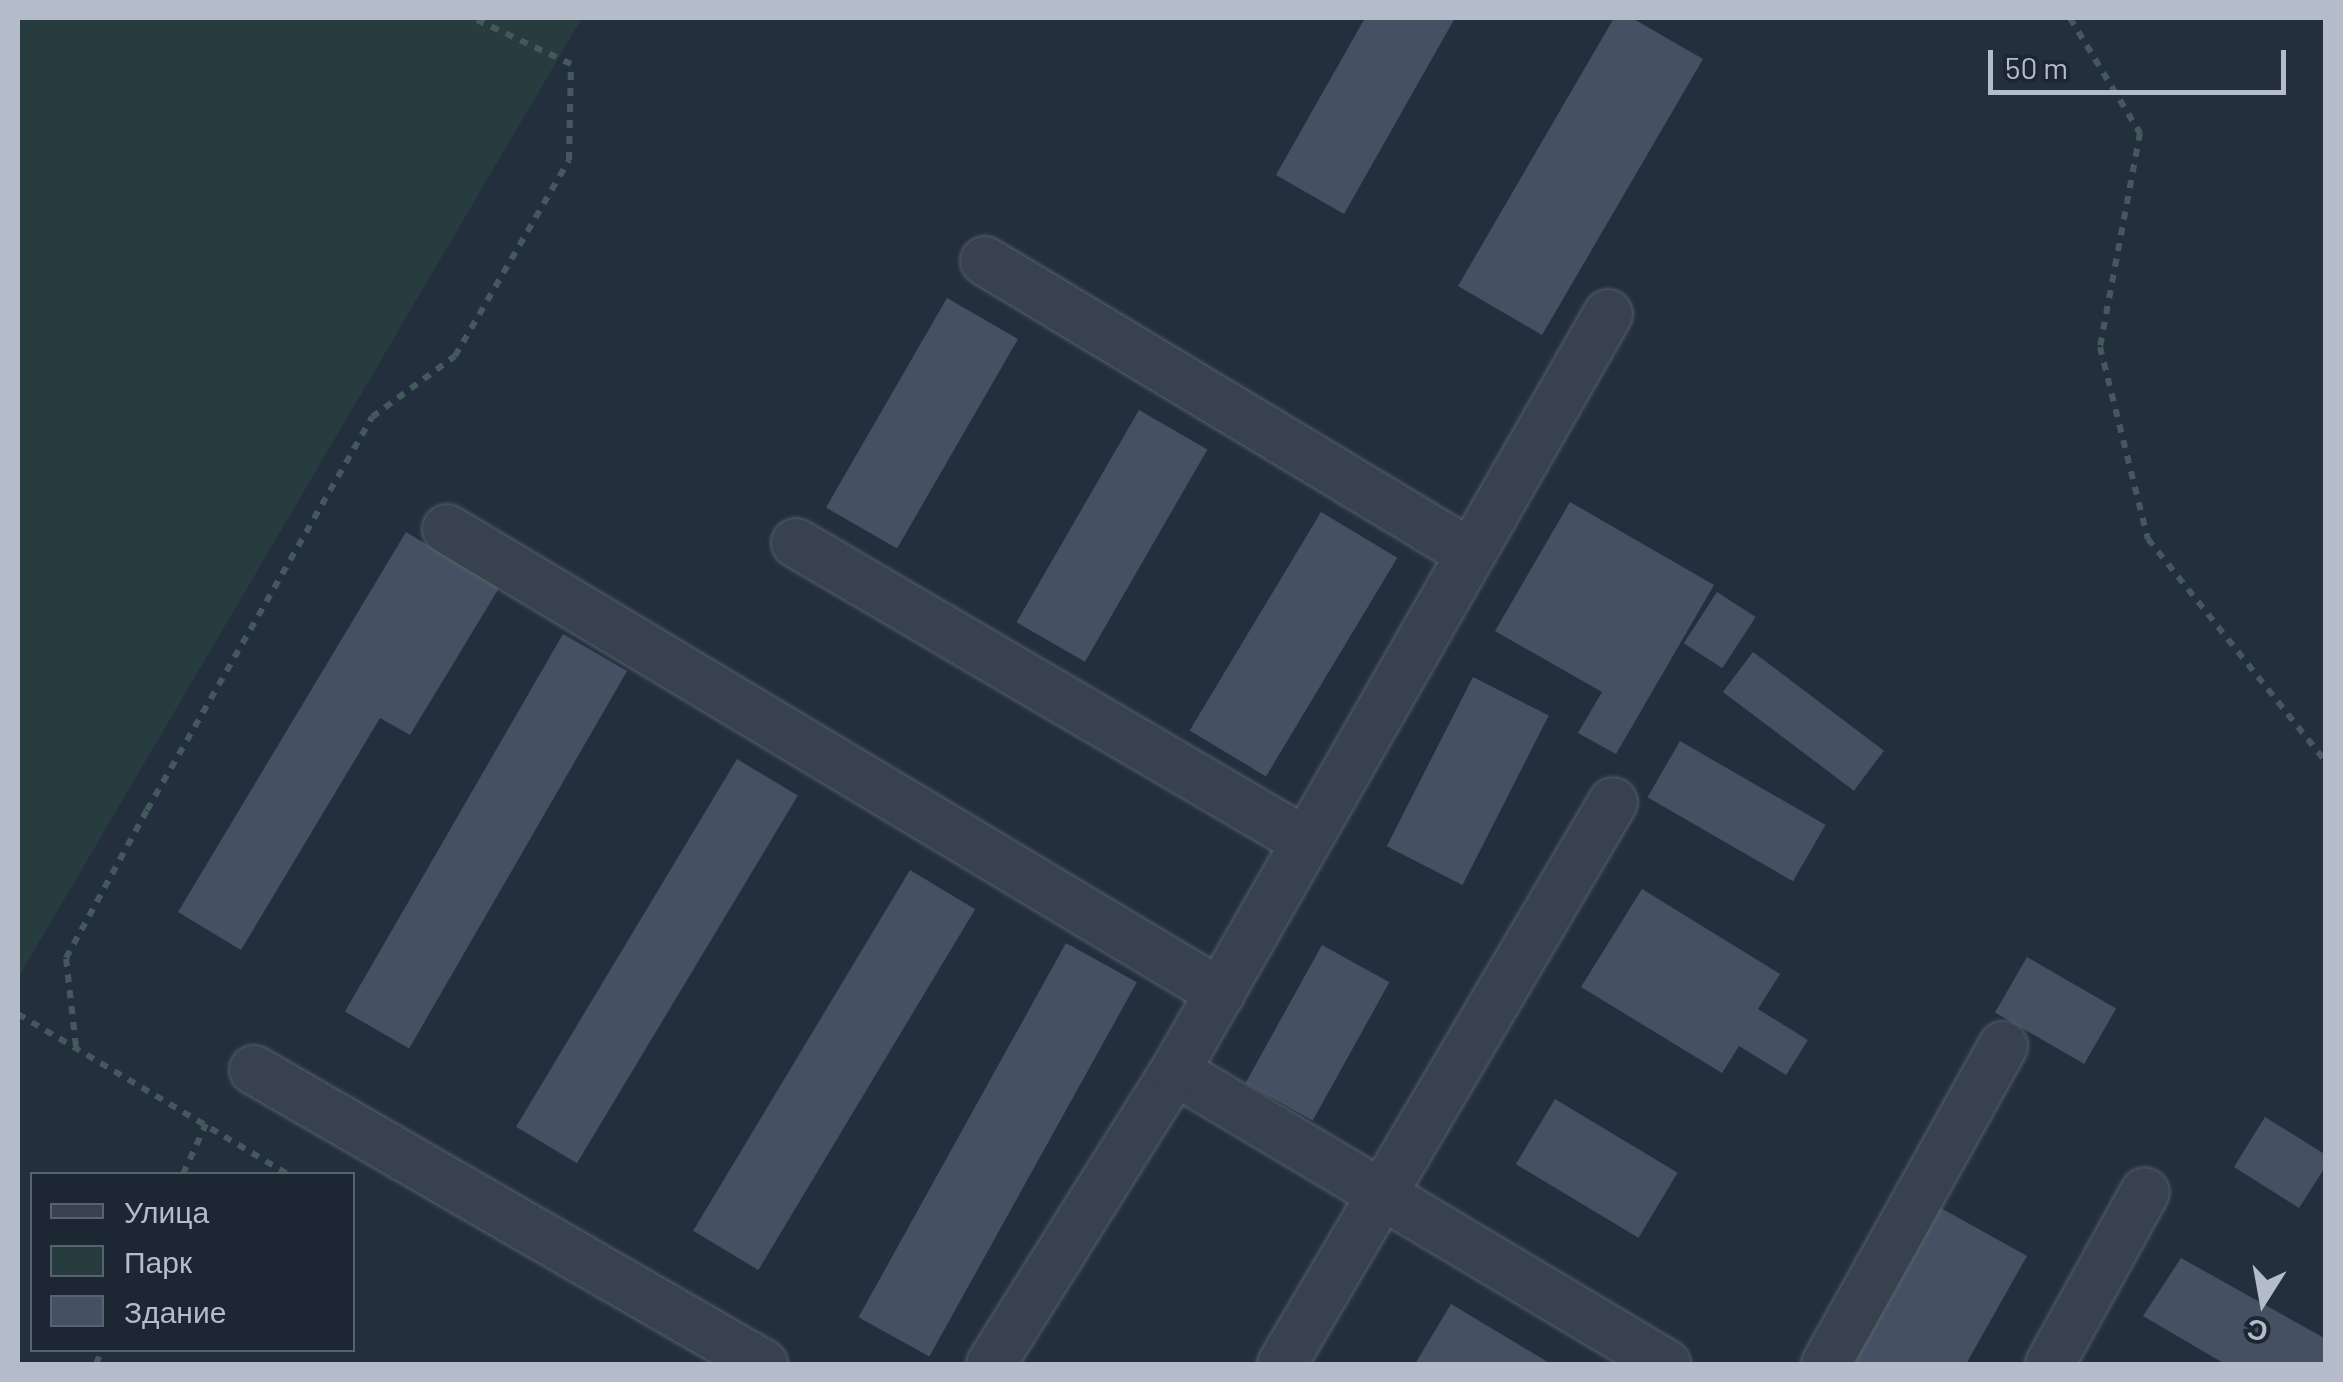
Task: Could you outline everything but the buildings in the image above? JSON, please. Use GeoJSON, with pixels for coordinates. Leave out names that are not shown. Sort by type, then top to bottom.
{"type":"FeatureCollection","features":[{"type":"Feature","properties":{"kind":"lane"},"geometry":{"type":"LineString","coordinates":[[985,260],[1471,554]]}},
{"type":"Feature","properties":{"kind":"lane"},"geometry":{"type":"LineString","coordinates":[[992,1364],[1175,1072],[1608,314]]}},
{"type":"Feature","properties":{"kind":"lane"},"geometry":{"type":"LineString","coordinates":[[447,529],[1220,993]]}},
{"type":"Feature","properties":{"kind":"lane"},"geometry":{"type":"LineString","coordinates":[[796,543],[1306,842]]}},
{"type":"Feature","properties":{"kind":"lane"},"geometry":{"type":"LineString","coordinates":[[1298,1359],[1380,1194],[1614,802]]}},
{"type":"Feature","properties":{"kind":"lane"},"geometry":{"type":"LineString","coordinates":[[1826,1364],[2004,1046]]}},
{"type":"Feature","properties":{"kind":"lane"},"geometry":{"type":"LineString","coordinates":[[254,1070],[763,1364]]}},
{"type":"Feature","properties":{"kind":"lane"},"geometry":{"type":"LineString","coordinates":[[1175,1072],[1666,1364]]}},
{"type":"Feature","properties":{"kind":"lane"},"geometry":{"type":"LineString","coordinates":[[2050,1364],[2145,1192]]}},
{"type":"Feature","properties":{"kind":"path"},"geometry":{"type":"LineString","coordinates":[[76,1046],[66,958],[146,810],[372,417],[455,356],[569,160],[572,64],[473,18]]}},
{"type":"Feature","properties":{"kind":"path"},"geometry":{"type":"LineString","coordinates":[[2070,18],[2140,133],[2100,346],[2148,539],[2326,762]]}},
{"type":"Feature","properties":{"kind":"path"},"geometry":{"type":"LineString","coordinates":[[18,1014],[284,1172]]}},
{"type":"Feature","properties":{"kind":"path"},"geometry":{"type":"LineString","coordinates":[[184,1172],[206,1124]]}},
{"type":"Feature","properties":{"kind":"green space"},"geometry":{"type":"Polygon","coordinates":[[[18,18],[582,18],[18,978],[18,18]]]}}]}
